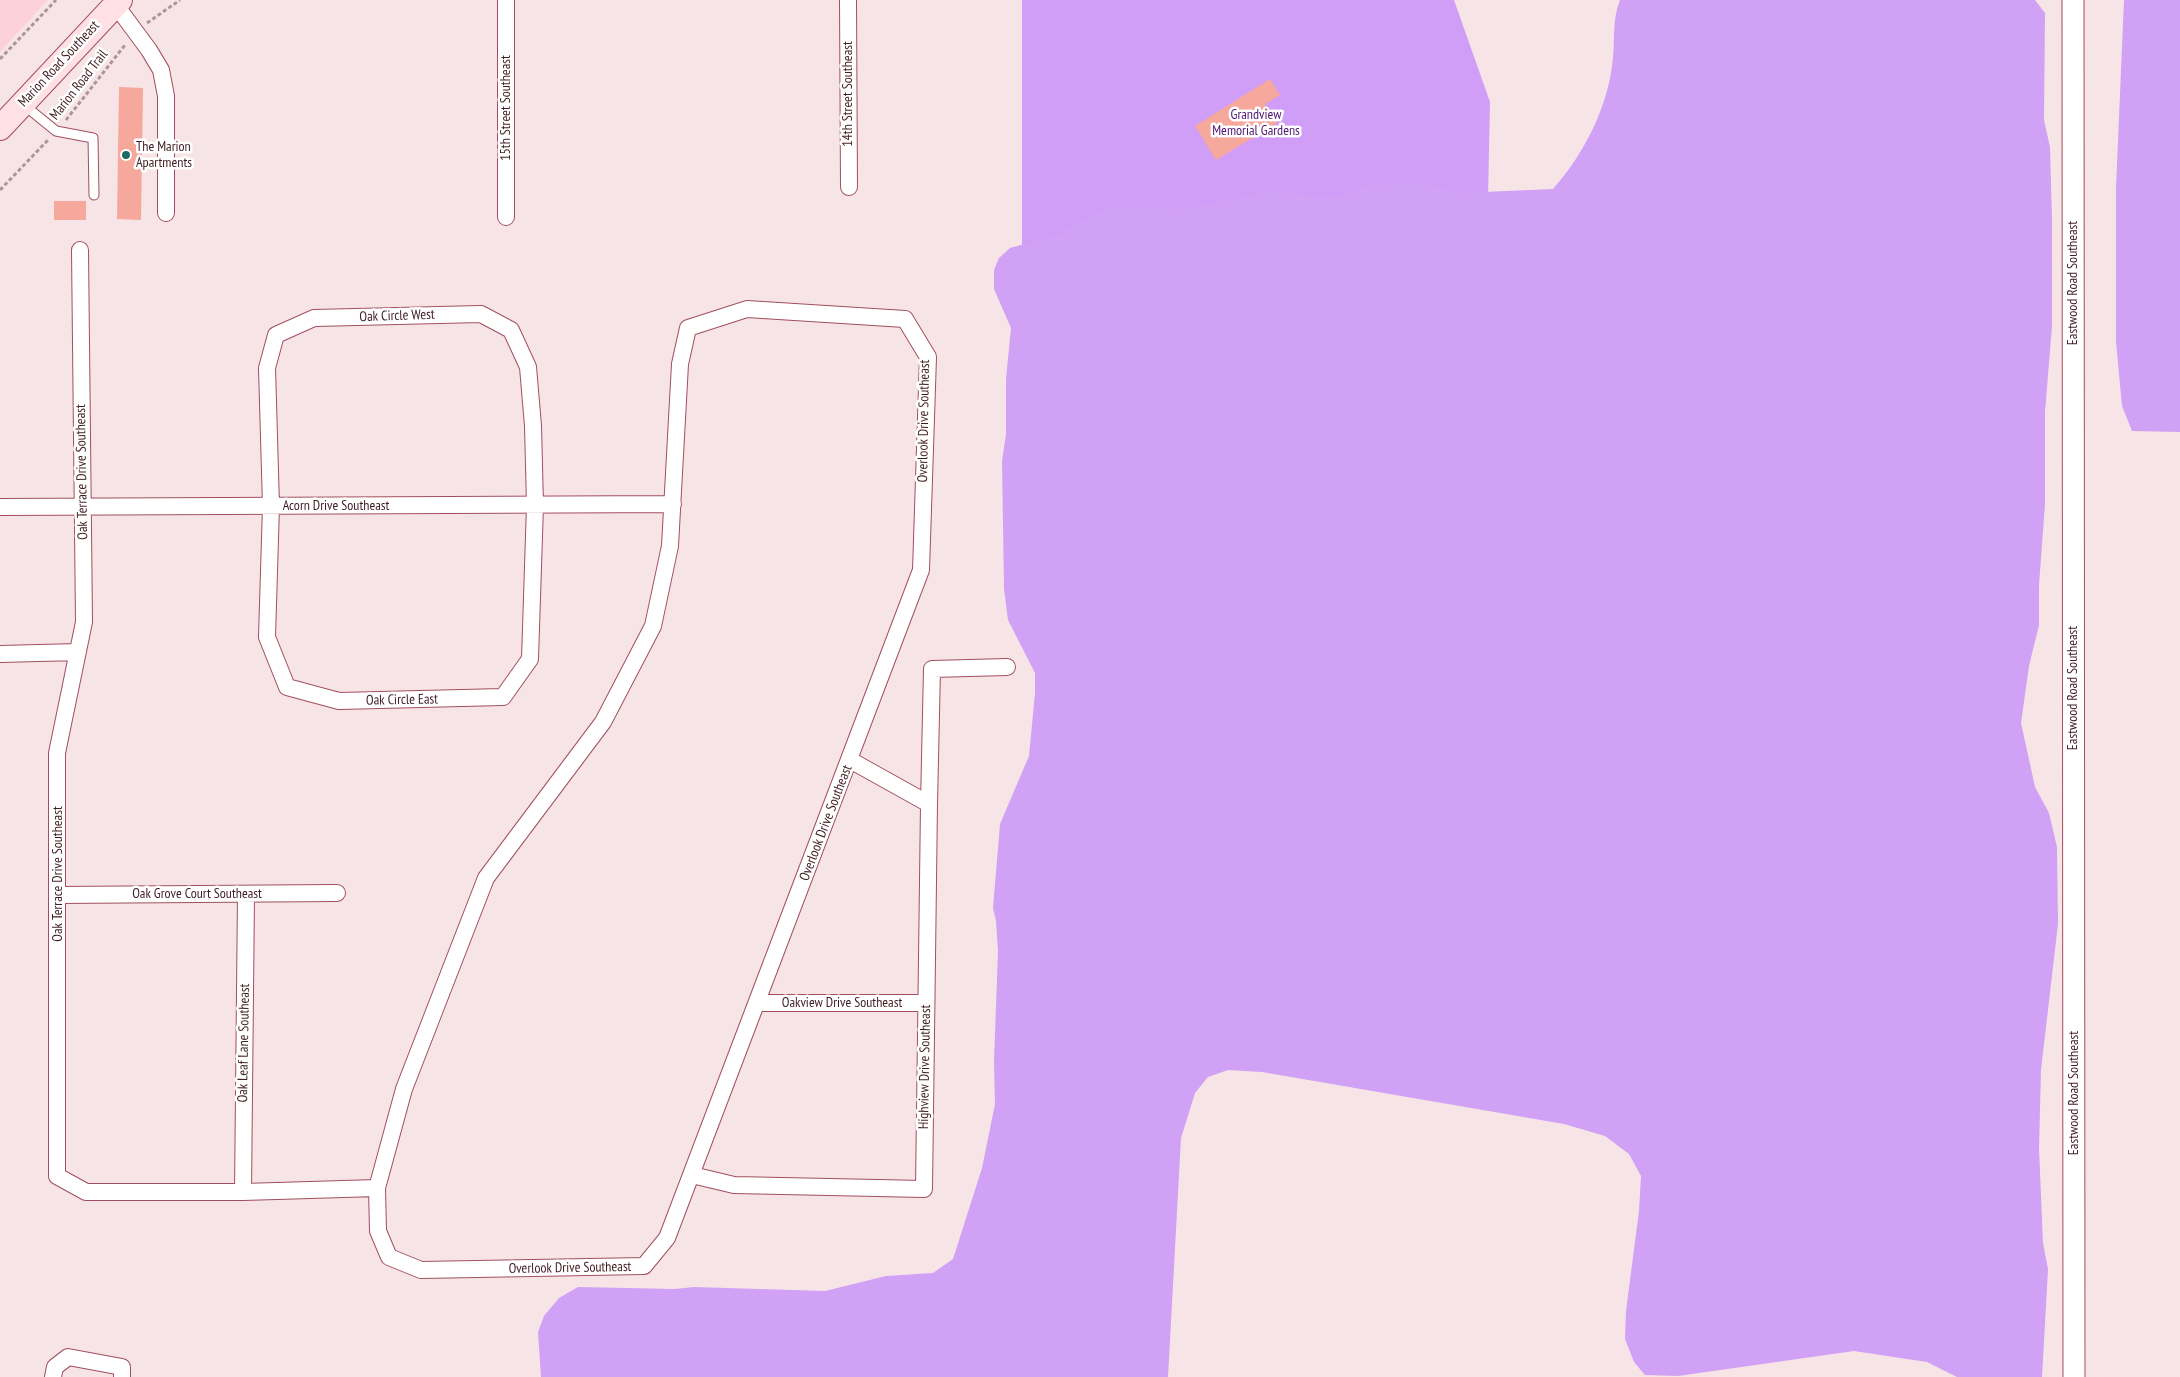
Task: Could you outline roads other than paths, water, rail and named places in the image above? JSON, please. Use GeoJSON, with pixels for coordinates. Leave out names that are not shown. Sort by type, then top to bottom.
{"type":"FeatureCollection","features":[{"type":"Feature","properties":{"kind":"main road","name":"Marion Road Southeast"},"geometry":{"type":"LineString","coordinates":[[0,128],[116,1]]}},
{"type":"Feature","properties":{"kind":"street","name":"15th Street Southeast"},"geometry":{"type":"LineString","coordinates":[[506,0],[506,217]]}},
{"type":"Feature","properties":{"kind":"street","name":"14th Street Southeast"},"geometry":{"type":"LineString","coordinates":[[848,0],[849,187]]}},
{"type":"Feature","properties":{"kind":"street","name":"Eastwood Road Southeast"},"geometry":{"type":"LineString","coordinates":[[2073,0],[2074,1377]]}},
{"type":"Feature","properties":{"kind":"street"},"geometry":{"type":"LineString","coordinates":[[116,1],[161,70],[164,85],[166,213]]}},
{"type":"Feature","properties":{"kind":"street","name":"Oak Terrace Drive Southeast"},"geometry":{"type":"LineString","coordinates":[[80,250],[84,622],[57,753],[58,1176],[86,1192],[242,1192],[377,1188]]}},
{"type":"Feature","properties":{"kind":"street","name":"Overlook Drive Southeast"},"geometry":{"type":"LineString","coordinates":[[747,309],[905,319],[928,357],[921,570],[667,1238],[644,1266],[421,1270],[389,1257],[378,1231],[377,1188],[404,1089],[486,878],[603,722],[653,626],[670,546],[673,504],[680,364],[688,328],[747,309]]}},
{"type":"Feature","properties":{"kind":"street","name":"Oak Circle West"},"geometry":{"type":"LineString","coordinates":[[271,506],[267,368],[276,335],[314,318],[481,314],[511,330],[528,367],[535,505]]}},
{"type":"Feature","properties":{"kind":"street","name":"Acorn Drive Southeast"},"geometry":{"type":"LineString","coordinates":[[0,508],[673,504]]}},
{"type":"Feature","properties":{"kind":"street","name":"Oak Circle East"},"geometry":{"type":"LineString","coordinates":[[271,506],[267,638],[287,687],[339,701],[503,697],[530,659],[535,505]]}},
{"type":"Feature","properties":{"kind":"street"},"geometry":{"type":"LineString","coordinates":[[0,654],[78,652]]}},
{"type":"Feature","properties":{"kind":"street","name":"Highview Drive Southeast"},"geometry":{"type":"LineString","coordinates":[[692,1174],[734,1185],[924,1189],[932,669],[1007,667]]}},
{"type":"Feature","properties":{"kind":"street"},"geometry":{"type":"LineString","coordinates":[[850,760],[929,804]]}},
{"type":"Feature","properties":{"kind":"street","name":"Oak Grove Court Southeast"},"geometry":{"type":"LineString","coordinates":[[58,895],[337,893]]}},
{"type":"Feature","properties":{"kind":"street","name":"Oak Leaf Lane Southeast"},"geometry":{"type":"LineString","coordinates":[[242,1192],[246,894]]}},
{"type":"Feature","properties":{"kind":"street","name":"Oakview Drive Southeast"},"geometry":{"type":"LineString","coordinates":[[757,1003],[926,1002]]}},
{"type":"Feature","properties":{"kind":"street"},"geometry":{"type":"LineString","coordinates":[[53,1377],[55,1366],[68,1358],[122,1366],[122,1377]]}},
{"type":"Feature","properties":{"kind":"lane"},"geometry":{"type":"LineString","coordinates":[[22,104],[56,131],[93,138],[94,195]]}},
{"type":"Feature","properties":{"kind":"place","name":"The Marion Apartments"},"geometry":{"type":"Point","coordinates":[126,155]}},
{"type":"Feature","properties":{"kind":"park label","name":"Grandview Memorial Gardens"},"geometry":{"type":"Point","coordinates":[1256,124]}}]}
